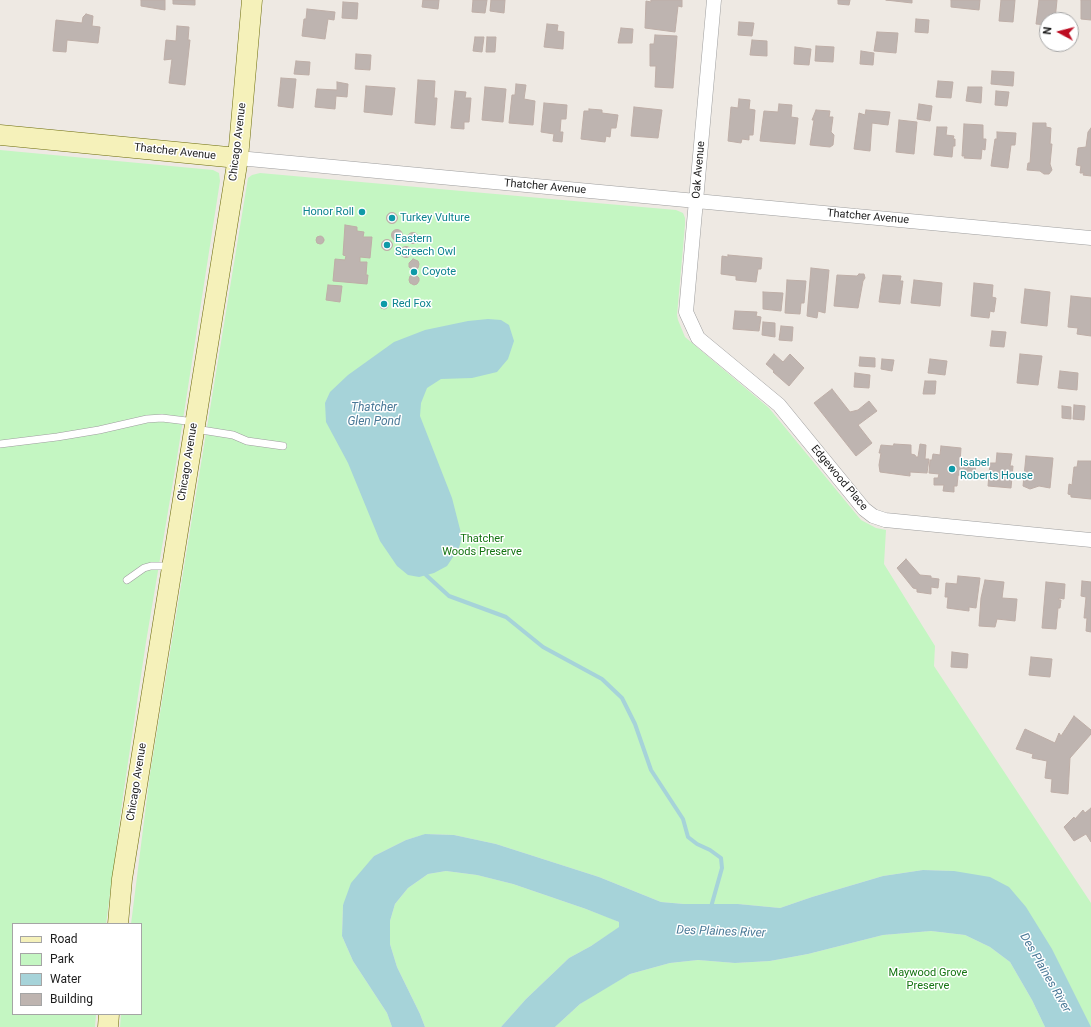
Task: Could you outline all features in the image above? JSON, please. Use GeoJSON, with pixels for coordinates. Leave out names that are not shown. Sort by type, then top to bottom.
{"type":"FeatureCollection","features":[{"type":"Feature","properties":{"kind":"main road","name":"Chicago Avenue"},"geometry":{"type":"LineString","coordinates":[[118,923],[122,879],[238,158],[252,0]]}},
{"type":"Feature","properties":{"kind":"main road","name":"Thatcher Avenue"},"geometry":{"type":"LineString","coordinates":[[0,135],[238,158]]}},
{"type":"Feature","properties":{"kind":"main road"},"geometry":{"type":"LineString","coordinates":[[108,1027],[109,1015]]}},
{"type":"Feature","properties":{"kind":"street","name":"Oak Avenue"},"geometry":{"type":"LineString","coordinates":[[698,338],[686,312],[714,0]]}},
{"type":"Feature","properties":{"kind":"street","name":"Thatcher Avenue"},"geometry":{"type":"LineString","coordinates":[[238,158],[1091,238]]}},
{"type":"Feature","properties":{"kind":"street","name":"Edgewood Place"},"geometry":{"type":"LineString","coordinates":[[698,338],[779,405],[864,509],[873,516],[884,520],[1091,540]]}},
{"type":"Feature","properties":{"kind":"lane"},"geometry":{"type":"LineString","coordinates":[[0,444],[57,437],[99,430],[147,419],[162,418],[233,435],[247,440],[283,446]]}},
{"type":"Feature","properties":{"kind":"lane"},"geometry":{"type":"LineString","coordinates":[[127,580],[144,568],[151,566],[172,566]]}},
{"type":"Feature","properties":{"kind":"green space"},"geometry":{"type":"Polygon","coordinates":[[[0,150],[213,170],[219,173],[220,181],[177,458],[146,642],[106,923],[12,923],[12,1015],[96,1015],[95,1027],[0,1027],[0,150]]]}},
{"type":"Feature","properties":{"kind":"green space","name":"Thatcher Woods Preserve"},"geometry":{"type":"Polygon","coordinates":[[[260,173],[676,210],[683,213],[685,225],[677,315],[685,337],[769,408],[861,520],[876,528],[886,530],[884,564],[935,646],[934,666],[1091,903],[1091,1027],[954,871],[923,870],[883,876],[780,908],[738,904],[684,904],[661,902],[599,877],[496,844],[454,835],[426,834],[406,840],[374,856],[343,905],[342,936],[353,961],[387,1013],[392,1027],[120,1027],[121,1015],[142,1015],[142,923],[131,923],[150,774],[248,178],[252,175],[260,173]]]}},
{"type":"Feature","properties":{"kind":"green space"},"geometry":{"type":"Polygon","coordinates":[[[446,871],[477,875],[513,884],[610,918],[619,922],[620,927],[569,958],[526,999],[501,1027],[425,1027],[397,967],[390,944],[390,921],[395,904],[408,888],[428,874],[446,871]]]}},
{"type":"Feature","properties":{"kind":"green space","name":"Maywood Grove Preserve"},"geometry":{"type":"Polygon","coordinates":[[[931,931],[965,935],[990,947],[1010,962],[1032,1000],[1045,1027],[555,1027],[580,1004],[630,974],[670,963],[698,960],[735,963],[770,961],[808,954],[883,935],[931,931]]]}},
{"type":"Feature","properties":{"kind":"water","name":"Thatcher Glen Pond"},"geometry":{"type":"Polygon","coordinates":[[[488,319],[501,320],[509,325],[514,341],[508,359],[497,372],[472,378],[441,379],[427,388],[421,403],[420,416],[452,498],[462,537],[459,548],[447,566],[434,573],[419,577],[408,575],[397,566],[380,541],[348,463],[326,422],[325,403],[330,392],[348,375],[394,342],[425,330],[468,321],[488,319]]]}},
{"type":"Feature","properties":{"kind":"water","name":"Des Plaines River"},"geometry":{"type":"Polygon","coordinates":[[[425,834],[454,835],[496,844],[599,877],[661,902],[684,904],[738,904],[780,908],[883,876],[923,870],[954,871],[990,877],[1009,887],[1026,907],[1052,949],[1091,1027],[1045,1027],[1032,1000],[1010,962],[990,947],[965,935],[931,931],[883,935],[808,954],[770,961],[735,963],[698,960],[670,963],[630,974],[580,1004],[555,1027],[501,1027],[526,999],[569,958],[591,946],[619,927],[619,922],[513,884],[477,875],[446,871],[428,874],[408,888],[395,904],[390,921],[390,944],[397,967],[425,1027],[392,1027],[387,1013],[353,961],[342,936],[343,905],[351,883],[374,856],[406,840],[425,834]]]}},
{"type":"Feature","properties":{"kind":"building"},"geometry":{"type":"Polygon","coordinates":[[[141,0],[165,0],[165,10],[141,6],[141,0]]]}},
{"type":"Feature","properties":{"kind":"building"},"geometry":{"type":"Polygon","coordinates":[[[173,0],[195,0],[195,5],[173,4],[173,0]]]}},
{"type":"Feature","properties":{"kind":"building"},"geometry":{"type":"Polygon","coordinates":[[[423,0],[439,0],[438,9],[422,7],[423,0]]]}},
{"type":"Feature","properties":{"kind":"building"},"geometry":{"type":"Polygon","coordinates":[[[473,0],[487,0],[485,13],[472,12],[473,0]]]}},
{"type":"Feature","properties":{"kind":"building"},"geometry":{"type":"Polygon","coordinates":[[[491,0],[505,0],[504,13],[490,11],[491,0]]]}},
{"type":"Feature","properties":{"kind":"building"},"geometry":{"type":"Polygon","coordinates":[[[651,0],[682,0],[682,7],[678,6],[675,32],[645,28],[646,1],[651,2],[651,0]]]}},
{"type":"Feature","properties":{"kind":"building"},"geometry":{"type":"Polygon","coordinates":[[[838,0],[850,0],[849,5],[838,4],[838,0]]]}},
{"type":"Feature","properties":{"kind":"building"},"geometry":{"type":"Polygon","coordinates":[[[886,0],[912,0],[912,3],[886,0]]]}},
{"type":"Feature","properties":{"kind":"building"},"geometry":{"type":"Polygon","coordinates":[[[951,0],[980,0],[979,10],[951,7],[951,0]]]}},
{"type":"Feature","properties":{"kind":"building"},"geometry":{"type":"Polygon","coordinates":[[[1001,0],[1015,0],[1013,22],[999,21],[1001,0]]]}},
{"type":"Feature","properties":{"kind":"building"},"geometry":{"type":"Polygon","coordinates":[[[1039,0],[1057,0],[1056,12],[1039,12],[1039,24],[1036,24],[1039,0]]]}},
{"type":"Feature","properties":{"kind":"building"},"geometry":{"type":"Polygon","coordinates":[[[1081,0],[1091,0],[1091,20],[1081,19],[1081,0]]]}},
{"type":"Feature","properties":{"kind":"building"},"geometry":{"type":"Polygon","coordinates":[[[343,2],[358,3],[357,19],[342,18],[343,2]]]}},
{"type":"Feature","properties":{"kind":"building"},"geometry":{"type":"Polygon","coordinates":[[[307,9],[335,12],[334,20],[328,19],[325,39],[302,36],[307,9]]]}},
{"type":"Feature","properties":{"kind":"building"},"geometry":{"type":"Polygon","coordinates":[[[86,14],[93,16],[92,26],[100,27],[98,43],[67,40],[66,52],[53,51],[56,20],[82,23],[83,17],[86,14]]]}},
{"type":"Feature","properties":{"kind":"building"},"geometry":{"type":"Polygon","coordinates":[[[916,19],[929,20],[928,33],[915,32],[916,19]]]}},
{"type":"Feature","properties":{"kind":"building"},"geometry":{"type":"Polygon","coordinates":[[[739,22],[754,23],[752,36],[738,35],[739,22]]]}},
{"type":"Feature","properties":{"kind":"building"},"geometry":{"type":"Polygon","coordinates":[[[547,24],[558,25],[557,31],[564,32],[563,49],[544,47],[547,24]]]}},
{"type":"Feature","properties":{"kind":"building"},"geometry":{"type":"Polygon","coordinates":[[[177,26],[189,27],[188,40],[190,40],[185,85],[169,83],[172,59],[164,60],[166,40],[176,41],[177,26]]]}},
{"type":"Feature","properties":{"kind":"building"},"geometry":{"type":"Polygon","coordinates":[[[621,28],[633,29],[632,43],[618,43],[621,28]]]}},
{"type":"Feature","properties":{"kind":"building"},"geometry":{"type":"Polygon","coordinates":[[[877,32],[898,33],[896,53],[874,51],[877,32]]]}},
{"type":"Feature","properties":{"kind":"building"},"geometry":{"type":"Polygon","coordinates":[[[655,35],[677,36],[673,88],[655,87],[656,66],[650,66],[650,44],[654,44],[655,35]]]}},
{"type":"Feature","properties":{"kind":"building"},"geometry":{"type":"Polygon","coordinates":[[[475,37],[484,37],[482,52],[473,51],[475,37]]]}},
{"type":"Feature","properties":{"kind":"building"},"geometry":{"type":"Polygon","coordinates":[[[487,37],[496,37],[495,52],[486,52],[487,37]]]}},
{"type":"Feature","properties":{"kind":"building"},"geometry":{"type":"Polygon","coordinates":[[[752,40],[767,41],[767,56],[750,55],[752,40]]]}},
{"type":"Feature","properties":{"kind":"building"},"geometry":{"type":"Polygon","coordinates":[[[816,46],[834,47],[833,62],[815,61],[816,46]]]}},
{"type":"Feature","properties":{"kind":"building"},"geometry":{"type":"Polygon","coordinates":[[[795,47],[811,49],[809,65],[794,64],[795,47]]]}},
{"type":"Feature","properties":{"kind":"building"},"geometry":{"type":"Polygon","coordinates":[[[861,51],[874,53],[873,65],[860,64],[861,51]]]}},
{"type":"Feature","properties":{"kind":"building"},"geometry":{"type":"Polygon","coordinates":[[[356,54],[371,55],[370,70],[355,69],[356,54]]]}},
{"type":"Feature","properties":{"kind":"building"},"geometry":{"type":"Polygon","coordinates":[[[296,61],[310,62],[309,75],[294,74],[296,61]]]}},
{"type":"Feature","properties":{"kind":"building"},"geometry":{"type":"Polygon","coordinates":[[[992,71],[1014,72],[1013,86],[991,84],[992,71]]]}},
{"type":"Feature","properties":{"kind":"building"},"geometry":{"type":"Polygon","coordinates":[[[281,78],[296,79],[293,108],[278,106],[281,78]]]}},
{"type":"Feature","properties":{"kind":"building"},"geometry":{"type":"Polygon","coordinates":[[[418,80],[435,81],[434,98],[437,98],[435,125],[415,123],[418,80]]]}},
{"type":"Feature","properties":{"kind":"building"},"geometry":{"type":"Polygon","coordinates":[[[938,81],[953,82],[951,98],[936,97],[938,81]]]}},
{"type":"Feature","properties":{"kind":"building"},"geometry":{"type":"Polygon","coordinates":[[[337,82],[348,84],[347,97],[336,96],[335,109],[315,107],[317,89],[337,90],[337,82]]]}},
{"type":"Feature","properties":{"kind":"building"},"geometry":{"type":"Polygon","coordinates":[[[516,84],[526,85],[524,99],[535,101],[533,125],[509,123],[512,95],[515,95],[516,84]]]}},
{"type":"Feature","properties":{"kind":"building"},"geometry":{"type":"Polygon","coordinates":[[[366,86],[395,88],[392,115],[364,112],[366,86]]]}},
{"type":"Feature","properties":{"kind":"building"},"geometry":{"type":"Polygon","coordinates":[[[485,87],[506,89],[503,122],[482,120],[485,87]]]}},
{"type":"Feature","properties":{"kind":"building"},"geometry":{"type":"Polygon","coordinates":[[[968,87],[982,87],[981,103],[966,101],[968,87]]]}},
{"type":"Feature","properties":{"kind":"building"},"geometry":{"type":"Polygon","coordinates":[[[455,91],[466,92],[465,98],[471,98],[469,122],[464,122],[464,129],[451,128],[455,91]]]}},
{"type":"Feature","properties":{"kind":"building"},"geometry":{"type":"Polygon","coordinates":[[[996,91],[1009,92],[1007,106],[995,105],[996,91]]]}},
{"type":"Feature","properties":{"kind":"building"},"geometry":{"type":"Polygon","coordinates":[[[739,99],[750,100],[749,109],[755,110],[753,135],[749,135],[749,140],[742,139],[741,143],[728,141],[731,107],[738,108],[739,99]]]}},
{"type":"Feature","properties":{"kind":"building"},"geometry":{"type":"Polygon","coordinates":[[[544,103],[567,105],[566,119],[561,119],[560,132],[563,132],[562,142],[553,141],[554,134],[541,132],[544,103]]]}},
{"type":"Feature","properties":{"kind":"building"},"geometry":{"type":"Polygon","coordinates":[[[779,104],[792,105],[791,117],[798,118],[795,144],[760,141],[764,111],[778,112],[779,104]]]}},
{"type":"Feature","properties":{"kind":"building"},"geometry":{"type":"Polygon","coordinates":[[[919,104],[932,106],[930,121],[917,119],[919,104]]]}},
{"type":"Feature","properties":{"kind":"building"},"geometry":{"type":"Polygon","coordinates":[[[634,107],[662,110],[658,138],[631,136],[634,107]]]}},
{"type":"Feature","properties":{"kind":"building"},"geometry":{"type":"Polygon","coordinates":[[[589,109],[602,110],[602,113],[618,115],[616,128],[611,128],[610,137],[606,136],[605,142],[581,139],[584,111],[589,111],[589,109]]]}},
{"type":"Feature","properties":{"kind":"building"},"geometry":{"type":"Polygon","coordinates":[[[816,110],[830,111],[829,117],[833,117],[831,132],[834,135],[833,145],[830,147],[810,145],[814,120],[812,120],[816,110]]]}},
{"type":"Feature","properties":{"kind":"building"},"geometry":{"type":"Polygon","coordinates":[[[866,110],[890,112],[888,125],[872,123],[870,151],[854,149],[859,113],[865,115],[866,110]]]}},
{"type":"Feature","properties":{"kind":"building"},"geometry":{"type":"Polygon","coordinates":[[[899,120],[917,122],[914,154],[896,152],[899,120]]]}},
{"type":"Feature","properties":{"kind":"building"},"geometry":{"type":"Polygon","coordinates":[[[1033,123],[1046,123],[1046,127],[1051,128],[1050,144],[1052,144],[1050,164],[1052,170],[1049,174],[1044,174],[1040,171],[1027,170],[1028,163],[1030,163],[1033,123]]]}},
{"type":"Feature","properties":{"kind":"building"},"geometry":{"type":"Polygon","coordinates":[[[964,124],[983,125],[983,139],[986,139],[985,150],[982,149],[981,159],[964,158],[965,156],[962,156],[964,124]]]}},
{"type":"Feature","properties":{"kind":"building"},"geometry":{"type":"Polygon","coordinates":[[[937,127],[947,127],[946,135],[954,136],[953,139],[955,139],[955,146],[953,146],[952,157],[934,155],[937,127]]]}},
{"type":"Feature","properties":{"kind":"building"},"geometry":{"type":"Polygon","coordinates":[[[1091,128],[1091,176],[1080,173],[1081,166],[1076,165],[1078,148],[1086,147],[1088,132],[1091,128]]]}},
{"type":"Feature","properties":{"kind":"building"},"geometry":{"type":"Polygon","coordinates":[[[997,132],[1016,133],[1015,145],[1011,145],[1008,168],[991,166],[995,139],[997,139],[997,132]]]}},
{"type":"Feature","properties":{"kind":"building","name":"Turkey Vulture"},"geometry":{"type":"Polygon","coordinates":[[[390,213],[394,213],[396,214],[396,222],[390,223],[387,220],[387,216],[390,213]]]}},
{"type":"Feature","properties":{"kind":"building"},"geometry":{"type":"Polygon","coordinates":[[[345,225],[357,227],[357,231],[364,232],[363,237],[372,237],[370,258],[360,257],[360,262],[367,262],[367,284],[333,281],[335,259],[345,260],[346,256],[343,255],[345,225]]]}},
{"type":"Feature","properties":{"kind":"building"},"geometry":{"type":"Polygon","coordinates":[[[395,230],[399,230],[401,231],[401,239],[395,240],[392,237],[392,233],[395,230]]]}},
{"type":"Feature","properties":{"kind":"building"},"geometry":{"type":"Polygon","coordinates":[[[411,233],[415,233],[417,234],[417,242],[411,243],[408,240],[408,236],[411,233]]]}},
{"type":"Feature","properties":{"kind":"building"},"geometry":{"type":"Polygon","coordinates":[[[318,236],[322,236],[324,240],[322,244],[318,244],[316,242],[316,238],[318,236]]]}},
{"type":"Feature","properties":{"kind":"building","name":"Eastern Screech Owl"},"geometry":{"type":"Polygon","coordinates":[[[385,240],[389,240],[391,241],[391,249],[385,250],[382,247],[382,243],[385,240]]]}},
{"type":"Feature","properties":{"kind":"building"},"geometry":{"type":"Polygon","coordinates":[[[404,247],[408,247],[410,248],[410,256],[404,257],[401,254],[401,250],[404,247]]]}},
{"type":"Feature","properties":{"kind":"building"},"geometry":{"type":"Polygon","coordinates":[[[728,255],[762,258],[761,269],[758,269],[756,282],[736,280],[736,276],[721,274],[722,256],[728,257],[728,255]]]}},
{"type":"Feature","properties":{"kind":"building","name":"Coyote"},"geometry":{"type":"Polygon","coordinates":[[[413,259],[418,261],[419,264],[418,268],[415,270],[415,274],[419,278],[419,281],[414,285],[410,283],[409,280],[410,276],[413,274],[413,270],[409,267],[409,263],[413,259]]]}},
{"type":"Feature","properties":{"kind":"building"},"geometry":{"type":"Polygon","coordinates":[[[811,268],[829,270],[825,313],[818,311],[817,318],[807,316],[811,268]]]}},
{"type":"Feature","properties":{"kind":"building"},"geometry":{"type":"Polygon","coordinates":[[[859,274],[864,274],[865,278],[863,281],[858,308],[834,306],[837,275],[857,276],[859,274]]]}},
{"type":"Feature","properties":{"kind":"building"},"geometry":{"type":"Polygon","coordinates":[[[883,275],[901,276],[900,281],[903,281],[900,304],[879,302],[883,275]]]}},
{"type":"Feature","properties":{"kind":"building"},"geometry":{"type":"Polygon","coordinates":[[[787,280],[806,281],[804,303],[801,303],[800,314],[785,313],[787,280]]]}},
{"type":"Feature","properties":{"kind":"building"},"geometry":{"type":"Polygon","coordinates":[[[914,280],[942,283],[940,306],[911,303],[914,280]]]}},
{"type":"Feature","properties":{"kind":"building"},"geometry":{"type":"Polygon","coordinates":[[[974,283],[993,285],[992,297],[996,298],[994,312],[990,311],[989,318],[971,316],[974,283]]]}},
{"type":"Feature","properties":{"kind":"building"},"geometry":{"type":"Polygon","coordinates":[[[328,285],[342,286],[340,302],[326,300],[328,285]]]}},
{"type":"Feature","properties":{"kind":"building"},"geometry":{"type":"Polygon","coordinates":[[[1025,289],[1050,292],[1047,326],[1021,323],[1025,289]]]}},
{"type":"Feature","properties":{"kind":"building"},"geometry":{"type":"Polygon","coordinates":[[[763,292],[783,293],[781,311],[763,309],[763,292]]]}},
{"type":"Feature","properties":{"kind":"building"},"geometry":{"type":"Polygon","coordinates":[[[1071,296],[1091,298],[1091,336],[1077,334],[1078,328],[1068,327],[1071,296]]]}},
{"type":"Feature","properties":{"kind":"building","name":"Red Fox"},"geometry":{"type":"Polygon","coordinates":[[[382,301],[386,301],[388,305],[386,309],[382,309],[380,307],[380,303],[382,301]]]}},
{"type":"Feature","properties":{"kind":"building"},"geometry":{"type":"Polygon","coordinates":[[[735,311],[757,312],[756,316],[761,317],[759,331],[733,329],[735,311]]]}},
{"type":"Feature","properties":{"kind":"building"},"geometry":{"type":"Polygon","coordinates":[[[763,322],[775,323],[775,337],[762,335],[763,322]]]}},
{"type":"Feature","properties":{"kind":"building"},"geometry":{"type":"Polygon","coordinates":[[[781,326],[793,327],[792,341],[779,340],[781,326]]]}},
{"type":"Feature","properties":{"kind":"building"},"geometry":{"type":"Polygon","coordinates":[[[992,331],[1006,332],[1004,347],[990,346],[992,331]]]}},
{"type":"Feature","properties":{"kind":"building"},"geometry":{"type":"Polygon","coordinates":[[[774,354],[783,362],[790,354],[804,368],[789,386],[766,364],[774,354]]]}},
{"type":"Feature","properties":{"kind":"building"},"geometry":{"type":"Polygon","coordinates":[[[1020,354],[1042,356],[1038,385],[1017,383],[1020,354]]]}},
{"type":"Feature","properties":{"kind":"building"},"geometry":{"type":"Polygon","coordinates":[[[860,357],[875,358],[875,367],[859,366],[860,357]]]}},
{"type":"Feature","properties":{"kind":"building"},"geometry":{"type":"Polygon","coordinates":[[[882,359],[894,360],[892,371],[881,369],[882,359]]]}},
{"type":"Feature","properties":{"kind":"building"},"geometry":{"type":"Polygon","coordinates":[[[930,359],[947,361],[945,375],[928,373],[930,359]]]}},
{"type":"Feature","properties":{"kind":"building"},"geometry":{"type":"Polygon","coordinates":[[[1060,371],[1078,373],[1077,390],[1058,388],[1060,371]]]}},
{"type":"Feature","properties":{"kind":"building"},"geometry":{"type":"Polygon","coordinates":[[[855,373],[870,375],[869,388],[854,387],[855,373]]]}},
{"type":"Feature","properties":{"kind":"building"},"geometry":{"type":"Polygon","coordinates":[[[925,381],[936,381],[935,394],[923,394],[925,381]]]}},
{"type":"Feature","properties":{"kind":"building"},"geometry":{"type":"Polygon","coordinates":[[[832,389],[850,412],[858,410],[869,401],[877,411],[858,425],[872,443],[856,456],[814,403],[832,389]]]}},
{"type":"Feature","properties":{"kind":"building"},"geometry":{"type":"Polygon","coordinates":[[[1074,405],[1085,406],[1084,420],[1073,419],[1074,405]]]}},
{"type":"Feature","properties":{"kind":"building"},"geometry":{"type":"Polygon","coordinates":[[[1062,406],[1071,407],[1071,419],[1062,418],[1062,406]]]}},
{"type":"Feature","properties":{"kind":"building"},"geometry":{"type":"Polygon","coordinates":[[[894,444],[911,445],[911,454],[915,455],[916,457],[918,457],[920,444],[926,445],[925,459],[929,459],[927,473],[910,472],[910,476],[880,472],[879,465],[881,453],[879,453],[881,445],[893,446],[894,444]]]}},
{"type":"Feature","properties":{"kind":"building","name":"Isabel Roberts House"},"geometry":{"type":"Polygon","coordinates":[[[941,446],[961,448],[960,463],[976,465],[974,477],[958,475],[957,486],[954,486],[954,492],[943,491],[944,485],[934,485],[934,478],[938,478],[939,474],[929,473],[930,460],[932,460],[933,454],[940,455],[941,446]]]}},
{"type":"Feature","properties":{"kind":"building"},"geometry":{"type":"Polygon","coordinates":[[[997,453],[1012,454],[1010,466],[1013,466],[1011,488],[988,486],[990,463],[996,463],[997,453]]]}},
{"type":"Feature","properties":{"kind":"building"},"geometry":{"type":"Polygon","coordinates":[[[1026,456],[1053,458],[1050,488],[1039,486],[1030,489],[1023,486],[1026,456]]]}},
{"type":"Feature","properties":{"kind":"building"},"geometry":{"type":"Polygon","coordinates":[[[1078,461],[1091,461],[1091,499],[1071,497],[1071,495],[1068,494],[1069,484],[1072,485],[1074,467],[1077,467],[1078,461]]]}},
{"type":"Feature","properties":{"kind":"building"},"geometry":{"type":"Polygon","coordinates":[[[906,559],[920,575],[931,576],[931,578],[939,579],[938,588],[931,587],[931,594],[917,592],[917,589],[913,588],[897,568],[906,559]]]}},
{"type":"Feature","properties":{"kind":"building"},"geometry":{"type":"Polygon","coordinates":[[[958,576],[980,578],[976,608],[969,607],[969,611],[947,608],[948,597],[945,597],[946,583],[957,584],[958,576]]]}},
{"type":"Feature","properties":{"kind":"building"},"geometry":{"type":"Polygon","coordinates":[[[985,580],[1004,582],[1002,598],[1017,599],[1015,621],[997,619],[995,627],[979,626],[981,598],[985,580]]]}},
{"type":"Feature","properties":{"kind":"building"},"geometry":{"type":"Polygon","coordinates":[[[1082,581],[1091,582],[1091,632],[1086,631],[1087,618],[1084,618],[1086,597],[1081,596],[1082,581]]]}},
{"type":"Feature","properties":{"kind":"building"},"geometry":{"type":"Polygon","coordinates":[[[1046,582],[1065,584],[1064,599],[1059,598],[1059,600],[1061,600],[1060,608],[1058,608],[1056,629],[1042,628],[1046,582]]]}},
{"type":"Feature","properties":{"kind":"building"},"geometry":{"type":"Polygon","coordinates":[[[952,652],[968,654],[967,668],[951,667],[952,652]]]}},
{"type":"Feature","properties":{"kind":"building"},"geometry":{"type":"Polygon","coordinates":[[[1031,657],[1052,659],[1050,677],[1029,675],[1031,657]]]}},
{"type":"Feature","properties":{"kind":"building"},"geometry":{"type":"Polygon","coordinates":[[[1074,716],[1091,730],[1091,734],[1070,758],[1068,794],[1051,792],[1052,779],[1045,778],[1047,761],[1032,758],[1033,754],[1016,749],[1025,729],[1055,743],[1059,733],[1061,736],[1074,716]]]}},
{"type":"Feature","properties":{"kind":"building"},"geometry":{"type":"Polygon","coordinates":[[[1091,808],[1091,842],[1086,834],[1074,841],[1064,827],[1074,817],[1075,819],[1083,810],[1085,813],[1091,808]]]}},
{"type":"Feature","properties":{"kind":"waterway"},"geometry":{"type":"LineString","coordinates":[[426,575],[449,596],[506,617],[543,647],[602,679],[622,698],[635,724],[651,770],[683,819],[688,837],[721,858],[722,868],[711,907]]}},
{"type":"Feature","properties":{"kind":"place","name":"Honor Roll"},"geometry":{"type":"Point","coordinates":[362,212]}},
{"type":"Feature","properties":{"kind":"place","name":"Turkey Vulture"},"geometry":{"type":"Point","coordinates":[392,218]}},
{"type":"Feature","properties":{"kind":"place","name":"Eastern Screech Owl"},"geometry":{"type":"Point","coordinates":[387,245]}},
{"type":"Feature","properties":{"kind":"place","name":"Coyote"},"geometry":{"type":"Point","coordinates":[414,272]}},
{"type":"Feature","properties":{"kind":"place","name":"Red Fox"},"geometry":{"type":"Point","coordinates":[384,304]}},
{"type":"Feature","properties":{"kind":"place","name":"Isabel Roberts House"},"geometry":{"type":"Point","coordinates":[952,469]}}]}
